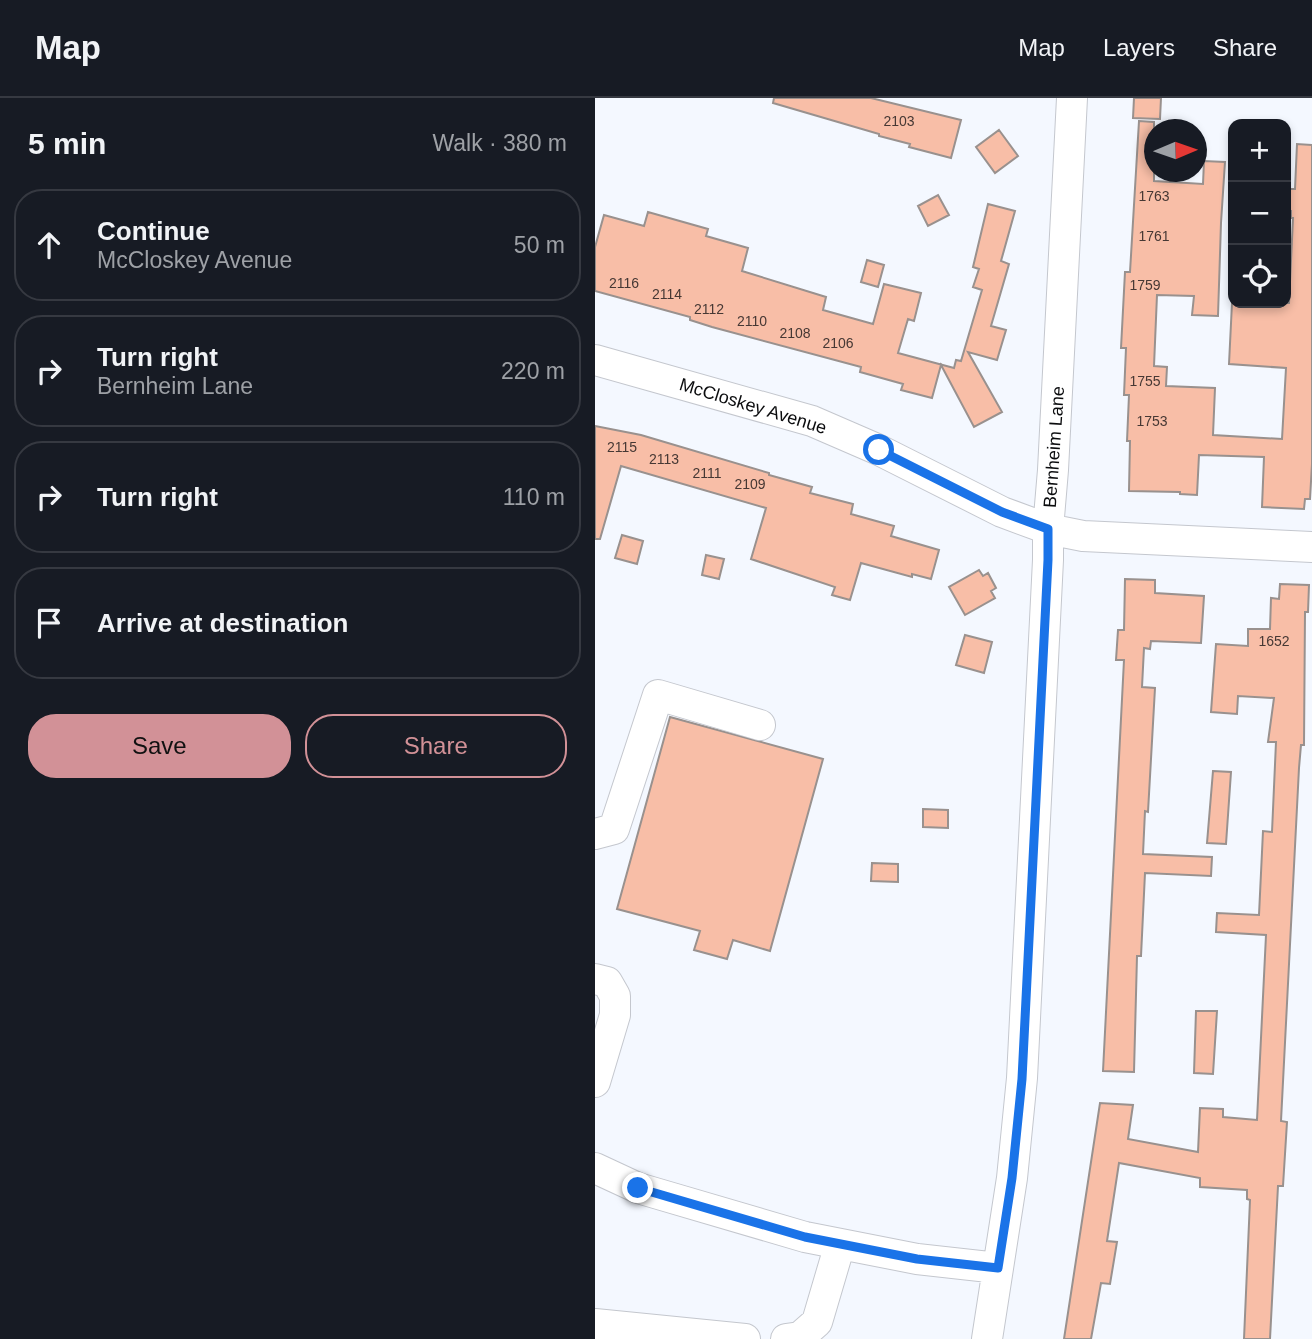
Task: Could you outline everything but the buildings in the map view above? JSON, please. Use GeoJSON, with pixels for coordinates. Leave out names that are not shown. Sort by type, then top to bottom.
{"type":"FeatureCollection","features":[{"type":"Feature","properties":{"kind":"street","name":"Bernheim Lane"},"geometry":{"type":"LineString","coordinates":[[987,1339],[1012,1178],[1022,1079],[1072,98]]}},
{"type":"Feature","properties":{"kind":"street","name":"McCloskey Avenue"},"geometry":{"type":"LineString","coordinates":[[595,360],[813,421],[879,450],[1002,512],[1048,529],[1083,536],[1312,547]]}},
{"type":"Feature","properties":{"kind":"street"},"geometry":{"type":"LineString","coordinates":[[595,834],[614,829],[658,695],[760,725]]}},
{"type":"Feature","properties":{"kind":"street"},"geometry":{"type":"LineString","coordinates":[[595,979],[607,982],[615,996],[615,1015],[595,1082]]}},
{"type":"Feature","properties":{"kind":"street"},"geometry":{"type":"LineString","coordinates":[[595,1168],[638,1188],[805,1237],[917,1259],[998,1268]]}},
{"type":"Feature","properties":{"kind":"street"},"geometry":{"type":"LineString","coordinates":[[786,1339],[800,1337],[817,1322],[840,1244]]}},
{"type":"Feature","properties":{"kind":"street"},"geometry":{"type":"LineString","coordinates":[[595,1324],[745,1339]]}},
{"type":"Feature","properties":{"kind":"route"},"geometry":{"type":"LineString","coordinates":[[638,1188],[805,1237],[917,1259],[998,1268],[1012,1178],[1022,1079],[1048,529],[1002,512],[879,450]]}}]}
